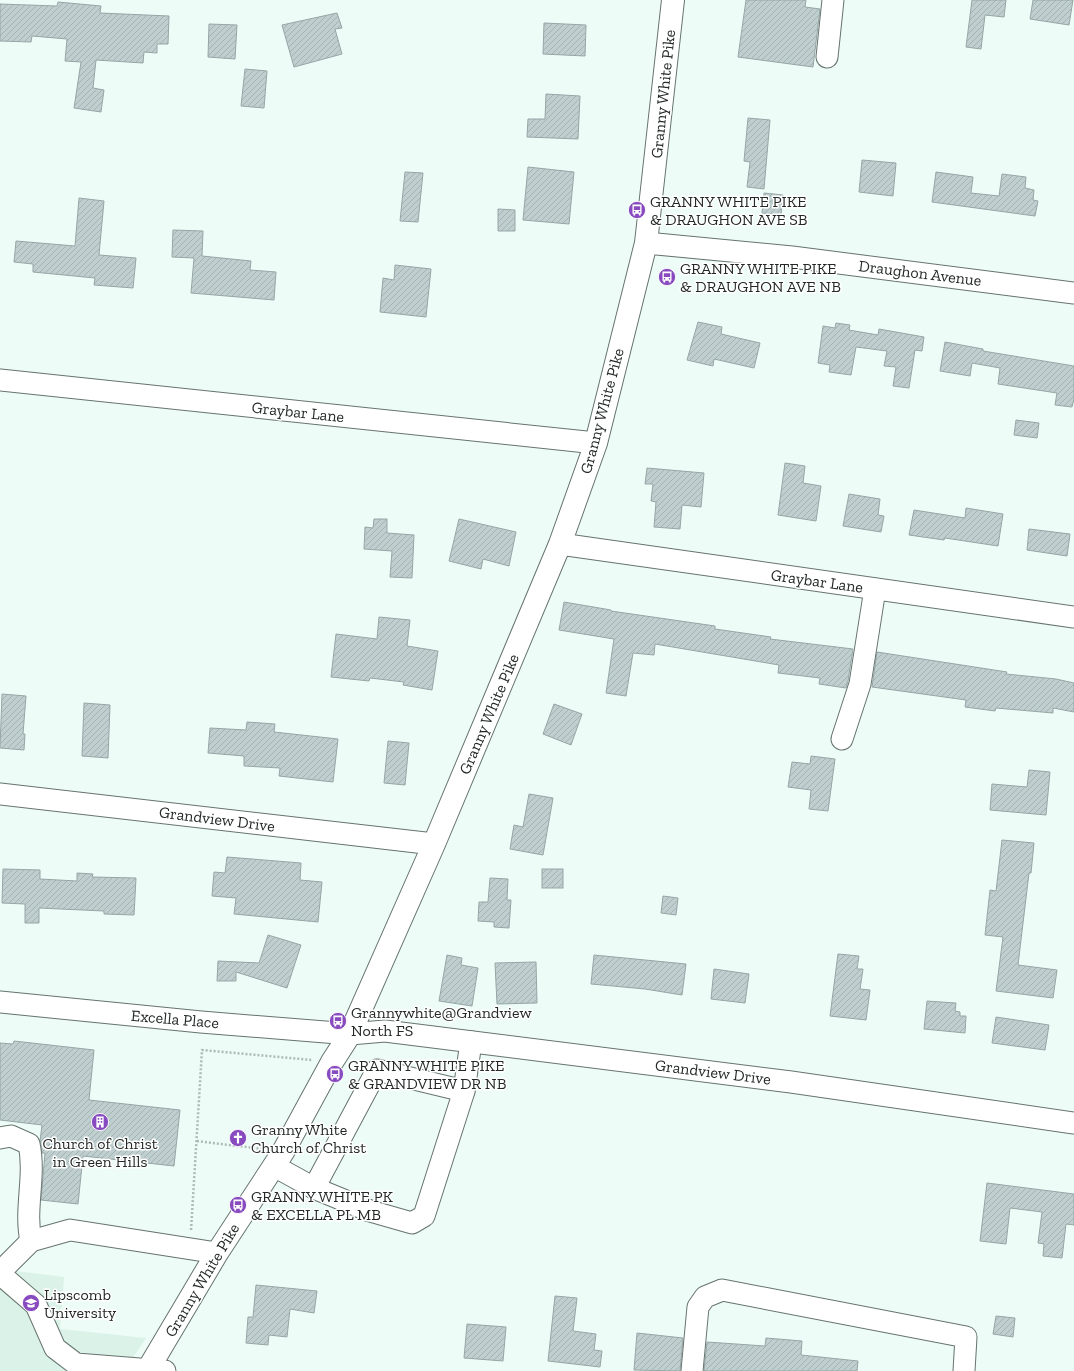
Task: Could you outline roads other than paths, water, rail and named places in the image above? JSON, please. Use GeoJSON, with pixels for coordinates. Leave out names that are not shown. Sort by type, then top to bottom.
{"type":"FeatureCollection","features":[{"type":"Feature","properties":{"kind":"main road","name":"Granny White Pike"},"geometry":{"type":"LineString","coordinates":[[154,1370],[217,1253],[278,1159],[332,1062],[350,1034],[434,844],[560,544],[596,443],[646,243],[673,0]]}},
{"type":"Feature","properties":{"kind":"street"},"geometry":{"type":"LineString","coordinates":[[827,58],[832,0]]}},
{"type":"Feature","properties":{"kind":"street","name":"Draughon Avenue"},"geometry":{"type":"LineString","coordinates":[[646,243],[792,257],[1074,293]]}},
{"type":"Feature","properties":{"kind":"street","name":"Graybar Lane"},"geometry":{"type":"LineString","coordinates":[[0,380],[596,443]]}},
{"type":"Feature","properties":{"kind":"street","name":"Graybar Lane"},"geometry":{"type":"LineString","coordinates":[[560,544],[1074,617]]}},
{"type":"Feature","properties":{"kind":"street"},"geometry":{"type":"LineString","coordinates":[[842,739],[860,684],[875,589]]}},
{"type":"Feature","properties":{"kind":"street","name":"Grandview Drive"},"geometry":{"type":"LineString","coordinates":[[0,794],[434,844]]}},
{"type":"Feature","properties":{"kind":"street","name":"Excella Place"},"geometry":{"type":"LineString","coordinates":[[0,1002],[201,1022],[350,1034]]}},
{"type":"Feature","properties":{"kind":"street","name":"Grandview Drive"},"geometry":{"type":"LineString","coordinates":[[350,1034],[385,1031],[791,1082],[1074,1123]]}},
{"type":"Feature","properties":{"kind":"street"},"geometry":{"type":"LineString","coordinates":[[278,1159],[314,1188],[370,1210],[412,1223],[424,1216],[464,1091],[471,1042]]}},
{"type":"Feature","properties":{"kind":"street"},"geometry":{"type":"LineString","coordinates":[[314,1188],[377,1070],[464,1091]]}},
{"type":"Feature","properties":{"kind":"street"},"geometry":{"type":"LineString","coordinates":[[0,1138],[11,1136],[29,1144],[31,1155],[28,1226],[31,1241]]}},
{"type":"Feature","properties":{"kind":"street"},"geometry":{"type":"LineString","coordinates":[[154,1370],[74,1367],[55,1348],[36,1305],[0,1273],[31,1241],[70,1230],[217,1253]]}},
{"type":"Feature","properties":{"kind":"street"},"geometry":{"type":"LineString","coordinates":[[692,1371],[698,1307],[705,1297],[722,1290],[966,1337],[964,1371]]}},
{"type":"Feature","properties":{"kind":"place","name":"GRANNY WHITE PIKE & DRAUGHON AVE SB"},"geometry":{"type":"Point","coordinates":[637,210]}},
{"type":"Feature","properties":{"kind":"place","name":"GRANNY WHITE PIKE & DRAUGHON AVE NB"},"geometry":{"type":"Point","coordinates":[667,277]}},
{"type":"Feature","properties":{"kind":"place","name":"Grannywhite@Grandview North FS"},"geometry":{"type":"Point","coordinates":[338,1021]}},
{"type":"Feature","properties":{"kind":"place","name":"GRANNY WHITE PIKE & GRANDVIEW DR NB"},"geometry":{"type":"Point","coordinates":[335,1074]}},
{"type":"Feature","properties":{"kind":"place","name":"Church of Christ in Green Hills"},"geometry":{"type":"Point","coordinates":[100,1122]}},
{"type":"Feature","properties":{"kind":"place","name":"Granny White Church of Christ"},"geometry":{"type":"Point","coordinates":[238,1138]}},
{"type":"Feature","properties":{"kind":"place","name":"GRANNY WHITE PK & EXCELLA PL MB"},"geometry":{"type":"Point","coordinates":[238,1205]}},
{"type":"Feature","properties":{"kind":"place","name":"Lipscomb University"},"geometry":{"type":"Point","coordinates":[31,1303]}}]}
